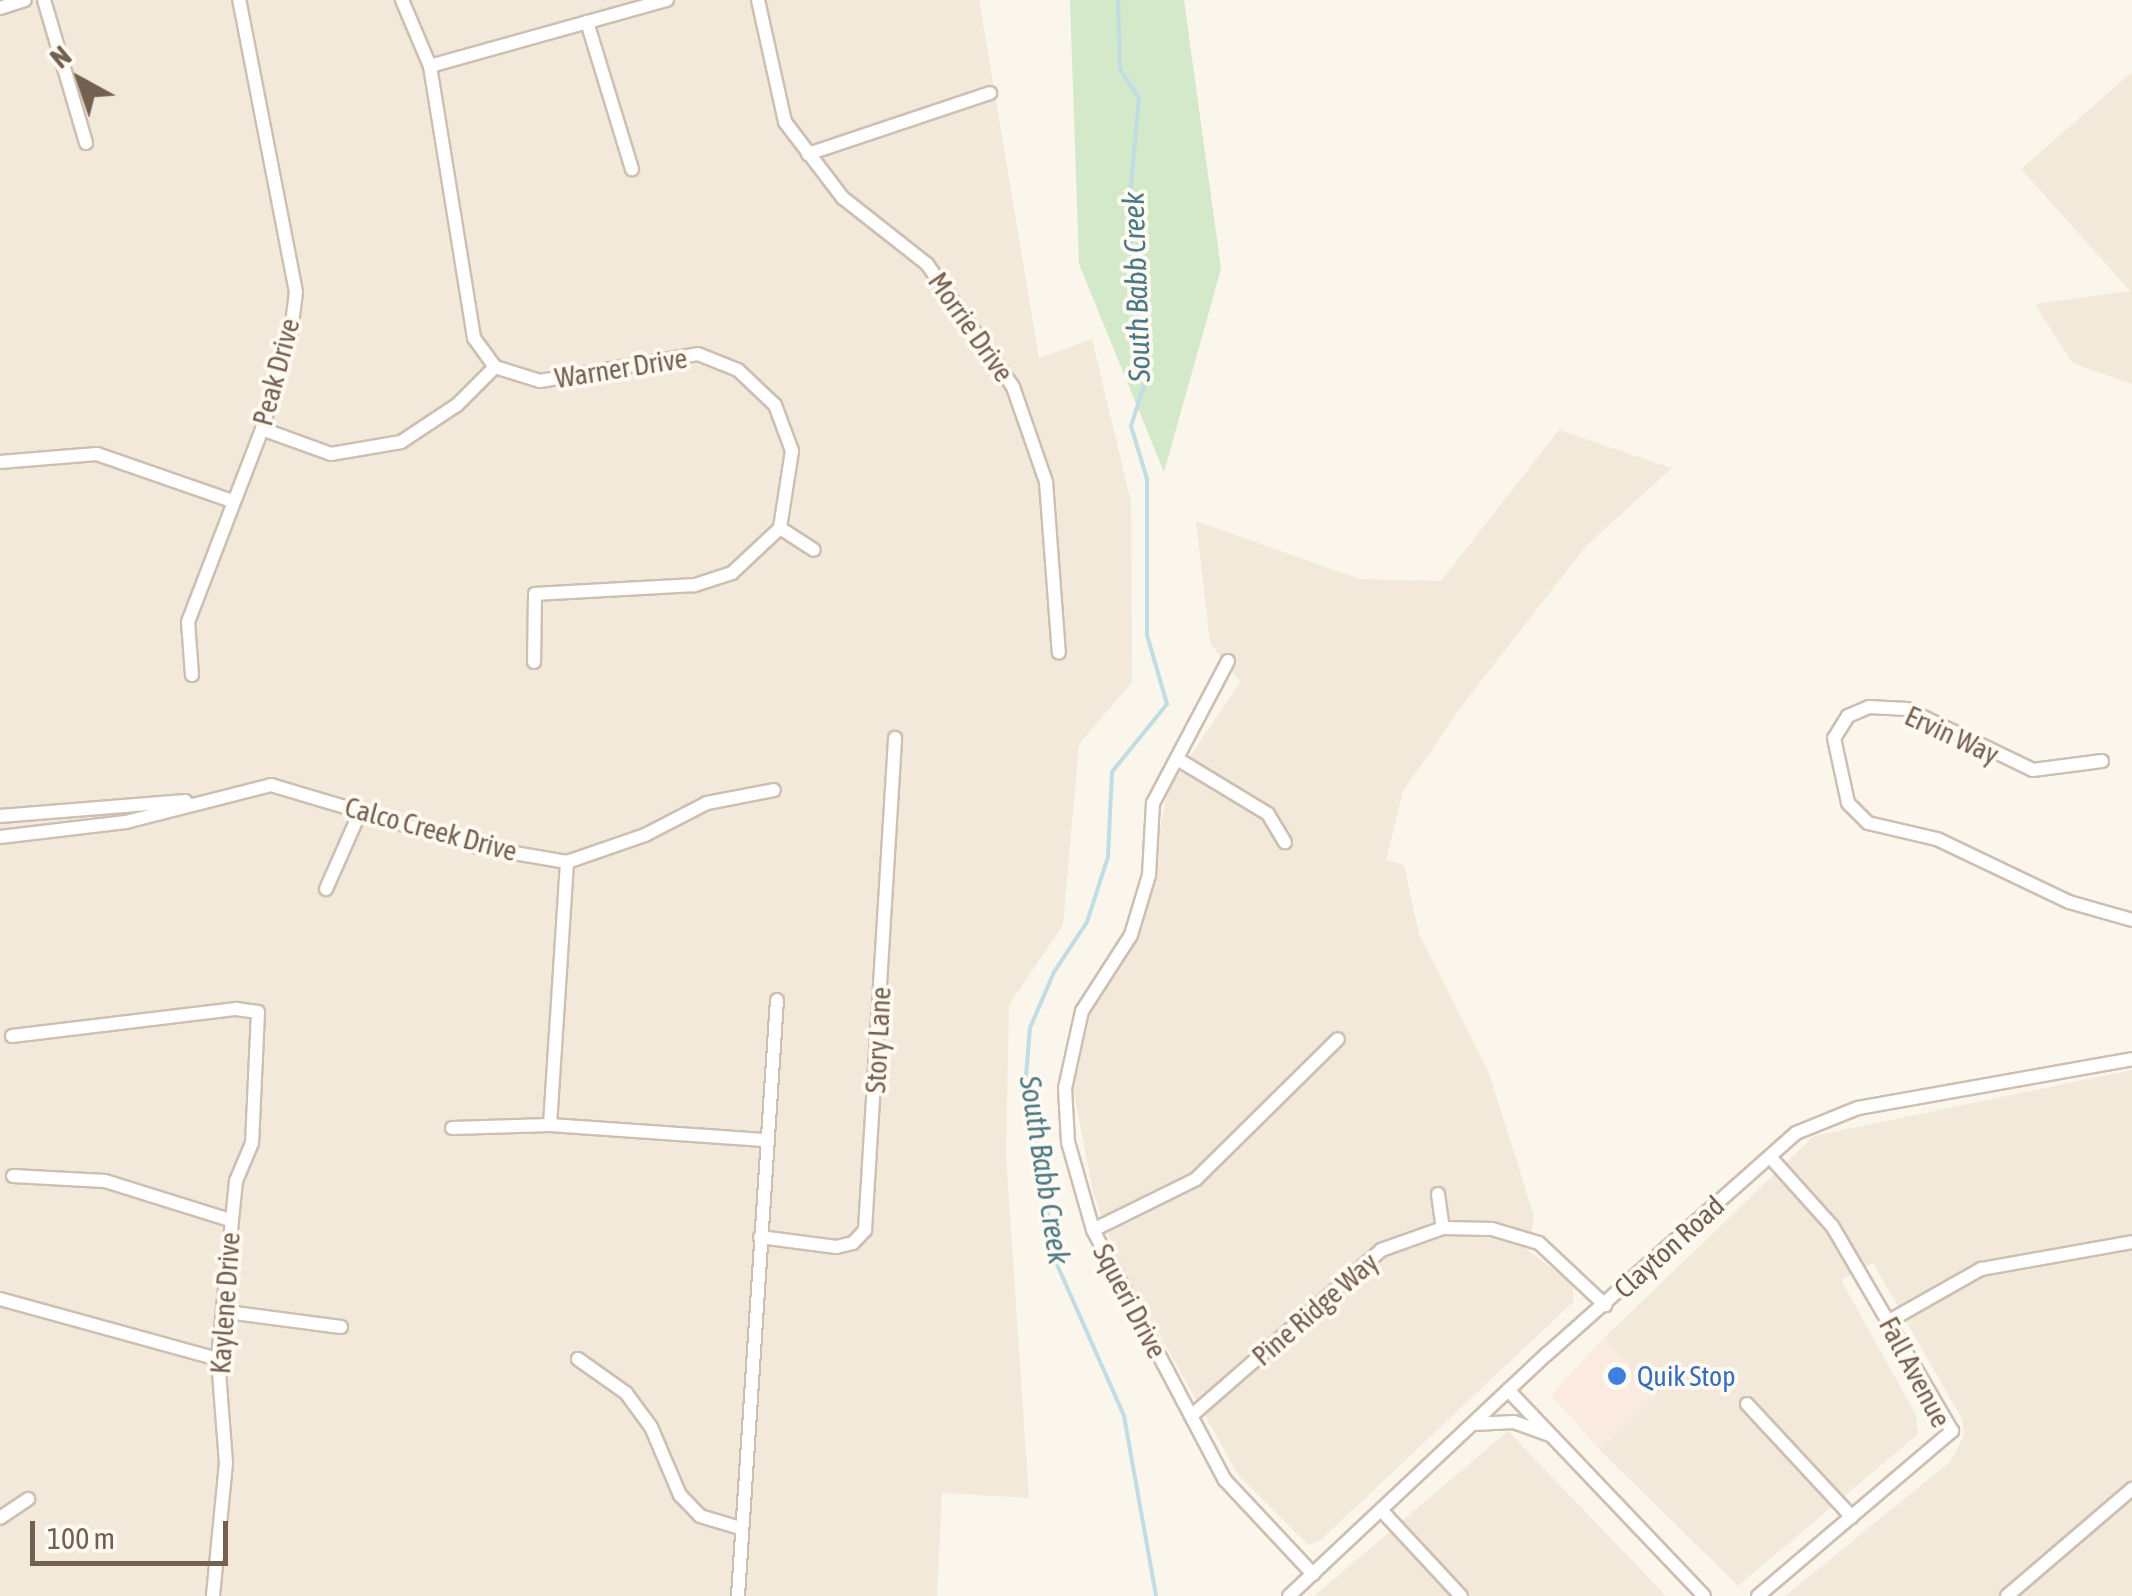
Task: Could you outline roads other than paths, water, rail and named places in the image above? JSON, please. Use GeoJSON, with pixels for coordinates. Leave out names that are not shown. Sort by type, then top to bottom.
{"type":"FeatureCollection","features":[{"type":"Feature","properties":{"kind":"street"},"geometry":{"type":"LineString","coordinates":[[0,8],[25,0]]}},
{"type":"Feature","properties":{"kind":"street"},"geometry":{"type":"LineString","coordinates":[[44,0],[86,143]]}},
{"type":"Feature","properties":{"kind":"street","name":"Peak Drive"},"geometry":{"type":"LineString","coordinates":[[192,676],[188,622],[262,430],[291,332],[296,292],[240,0]]}},
{"type":"Feature","properties":{"kind":"street"},"geometry":{"type":"LineString","coordinates":[[262,430],[331,454],[402,442],[458,405],[495,367],[474,338],[430,66],[402,0]]}},
{"type":"Feature","properties":{"kind":"street"},"geometry":{"type":"LineString","coordinates":[[430,66],[667,0]]}},
{"type":"Feature","properties":{"kind":"street","name":"Morrie Drive"},"geometry":{"type":"LineString","coordinates":[[758,0],[785,122],[843,198],[928,264],[1014,386],[1046,482],[1058,653]]}},
{"type":"Feature","properties":{"kind":"street"},"geometry":{"type":"LineString","coordinates":[[586,22],[632,169]]}},
{"type":"Feature","properties":{"kind":"street"},"geometry":{"type":"LineString","coordinates":[[808,154],[990,93]]}},
{"type":"Feature","properties":{"kind":"street","name":"Warner Drive"},"geometry":{"type":"LineString","coordinates":[[495,367],[540,382],[698,354],[738,370],[775,405],[792,450],[780,528]]}},
{"type":"Feature","properties":{"kind":"street"},"geometry":{"type":"LineString","coordinates":[[0,462],[96,454],[232,501]]}},
{"type":"Feature","properties":{"kind":"street"},"geometry":{"type":"LineString","coordinates":[[534,662],[534,594],[694,585],[732,573],[780,528],[814,550]]}},
{"type":"Feature","properties":{"kind":"street","name":"Squeri Drive"},"geometry":{"type":"LineString","coordinates":[[1228,661],[1179,760],[1152,803],[1150,875],[1131,935],[1082,1011],[1066,1088],[1068,1142],[1093,1230],[1225,1480],[1313,1574]]}},
{"type":"Feature","properties":{"kind":"street","name":"Ervin Way"},"geometry":{"type":"LineString","coordinates":[[2102,761],[2033,770],[1907,710],[1869,707],[1848,716],[1834,738],[1848,803],[1868,823],[1936,839],[2069,902],[2132,920]]}},
{"type":"Feature","properties":{"kind":"street","name":"Story Lane"},"geometry":{"type":"LineString","coordinates":[[760,1237],[836,1247],[853,1243],[865,1230],[896,738]]}},
{"type":"Feature","properties":{"kind":"street"},"geometry":{"type":"LineString","coordinates":[[1179,760],[1268,814],[1285,842]]}},
{"type":"Feature","properties":{"kind":"street","name":"Calco Creek Drive"},"geometry":{"type":"LineString","coordinates":[[0,837],[126,822],[271,785],[478,847],[566,862],[646,834],[707,802],[774,790]]}},
{"type":"Feature","properties":{"kind":"street","name":"Calco Creek Drive"},"geometry":{"type":"LineString","coordinates":[[0,816],[150,799],[198,802]]}},
{"type":"Feature","properties":{"kind":"street"},"geometry":{"type":"LineString","coordinates":[[326,889],[361,810]]}},
{"type":"Feature","properties":{"kind":"street"},"geometry":{"type":"LineString","coordinates":[[550,1125],[566,862]]}},
{"type":"Feature","properties":{"kind":"street"},"geometry":{"type":"LineString","coordinates":[[738,1596],[777,1000]]}},
{"type":"Feature","properties":{"kind":"street","name":"Kaylene Drive"},"geometry":{"type":"LineString","coordinates":[[12,1036],[236,1008],[258,1012],[252,1144],[236,1181],[230,1220],[227,1312],[218,1359],[226,1463],[213,1596]]}},
{"type":"Feature","properties":{"kind":"street"},"geometry":{"type":"LineString","coordinates":[[1093,1230],[1196,1179],[1338,1039]]}},
{"type":"Feature","properties":{"kind":"street","name":"Clayton Road"},"geometry":{"type":"LineString","coordinates":[[1289,1596],[1508,1390],[1796,1133],[1858,1108],[2132,1059]]}},
{"type":"Feature","properties":{"kind":"street"},"geometry":{"type":"LineString","coordinates":[[452,1128],[550,1125],[767,1140]]}},
{"type":"Feature","properties":{"kind":"street","name":"Fall Avenue"},"geometry":{"type":"LineString","coordinates":[[1758,1596],[1952,1432],[1832,1226],[1770,1157]]}},
{"type":"Feature","properties":{"kind":"street"},"geometry":{"type":"LineString","coordinates":[[13,1176],[105,1181],[230,1220]]}},
{"type":"Feature","properties":{"kind":"street"},"geometry":{"type":"LineString","coordinates":[[1438,1194],[1443,1228]]}},
{"type":"Feature","properties":{"kind":"street","name":"Pine Ridge Way"},"geometry":{"type":"LineString","coordinates":[[1191,1416],[1381,1250],[1443,1228],[1492,1229],[1539,1243],[1605,1305]]}},
{"type":"Feature","properties":{"kind":"street"},"geometry":{"type":"LineString","coordinates":[[1889,1321],[1981,1269],[2132,1242]]}},
{"type":"Feature","properties":{"kind":"street"},"geometry":{"type":"LineString","coordinates":[[0,1299],[218,1359]]}},
{"type":"Feature","properties":{"kind":"street"},"geometry":{"type":"LineString","coordinates":[[227,1312],[341,1326]]}},
{"type":"Feature","properties":{"kind":"street"},"geometry":{"type":"LineString","coordinates":[[578,1359],[626,1393],[651,1427],[680,1495],[700,1516],[740,1528]]}},
{"type":"Feature","properties":{"kind":"street"},"geometry":{"type":"LineString","coordinates":[[1508,1390],[1704,1596]]}},
{"type":"Feature","properties":{"kind":"street"},"geometry":{"type":"LineString","coordinates":[[1747,1404],[1852,1517]]}},
{"type":"Feature","properties":{"kind":"street"},"geometry":{"type":"LineString","coordinates":[[1474,1424],[1514,1422],[1552,1436]]}},
{"type":"Feature","properties":{"kind":"street"},"geometry":{"type":"LineString","coordinates":[[2007,1596],[2132,1489]]}},
{"type":"Feature","properties":{"kind":"street"},"geometry":{"type":"LineString","coordinates":[[0,1518],[28,1499]]}},
{"type":"Feature","properties":{"kind":"street"},"geometry":{"type":"LineString","coordinates":[[1382,1511],[1461,1596]]}},
{"type":"Feature","properties":{"kind":"waterway","name":"South Babb Creek"},"geometry":{"type":"LineString","coordinates":[[1118,0],[1120,69],[1139,98],[1128,219],[1146,379],[1131,426],[1147,479],[1147,635],[1167,704],[1112,772],[1108,857],[1087,922],[1054,972],[1030,1028],[1026,1076],[1055,1260],[1124,1416],[1156,1596]]}},
{"type":"Feature","properties":{"kind":"place","name":"Quik Stop"},"geometry":{"type":"Point","coordinates":[1617,1376]}}]}
